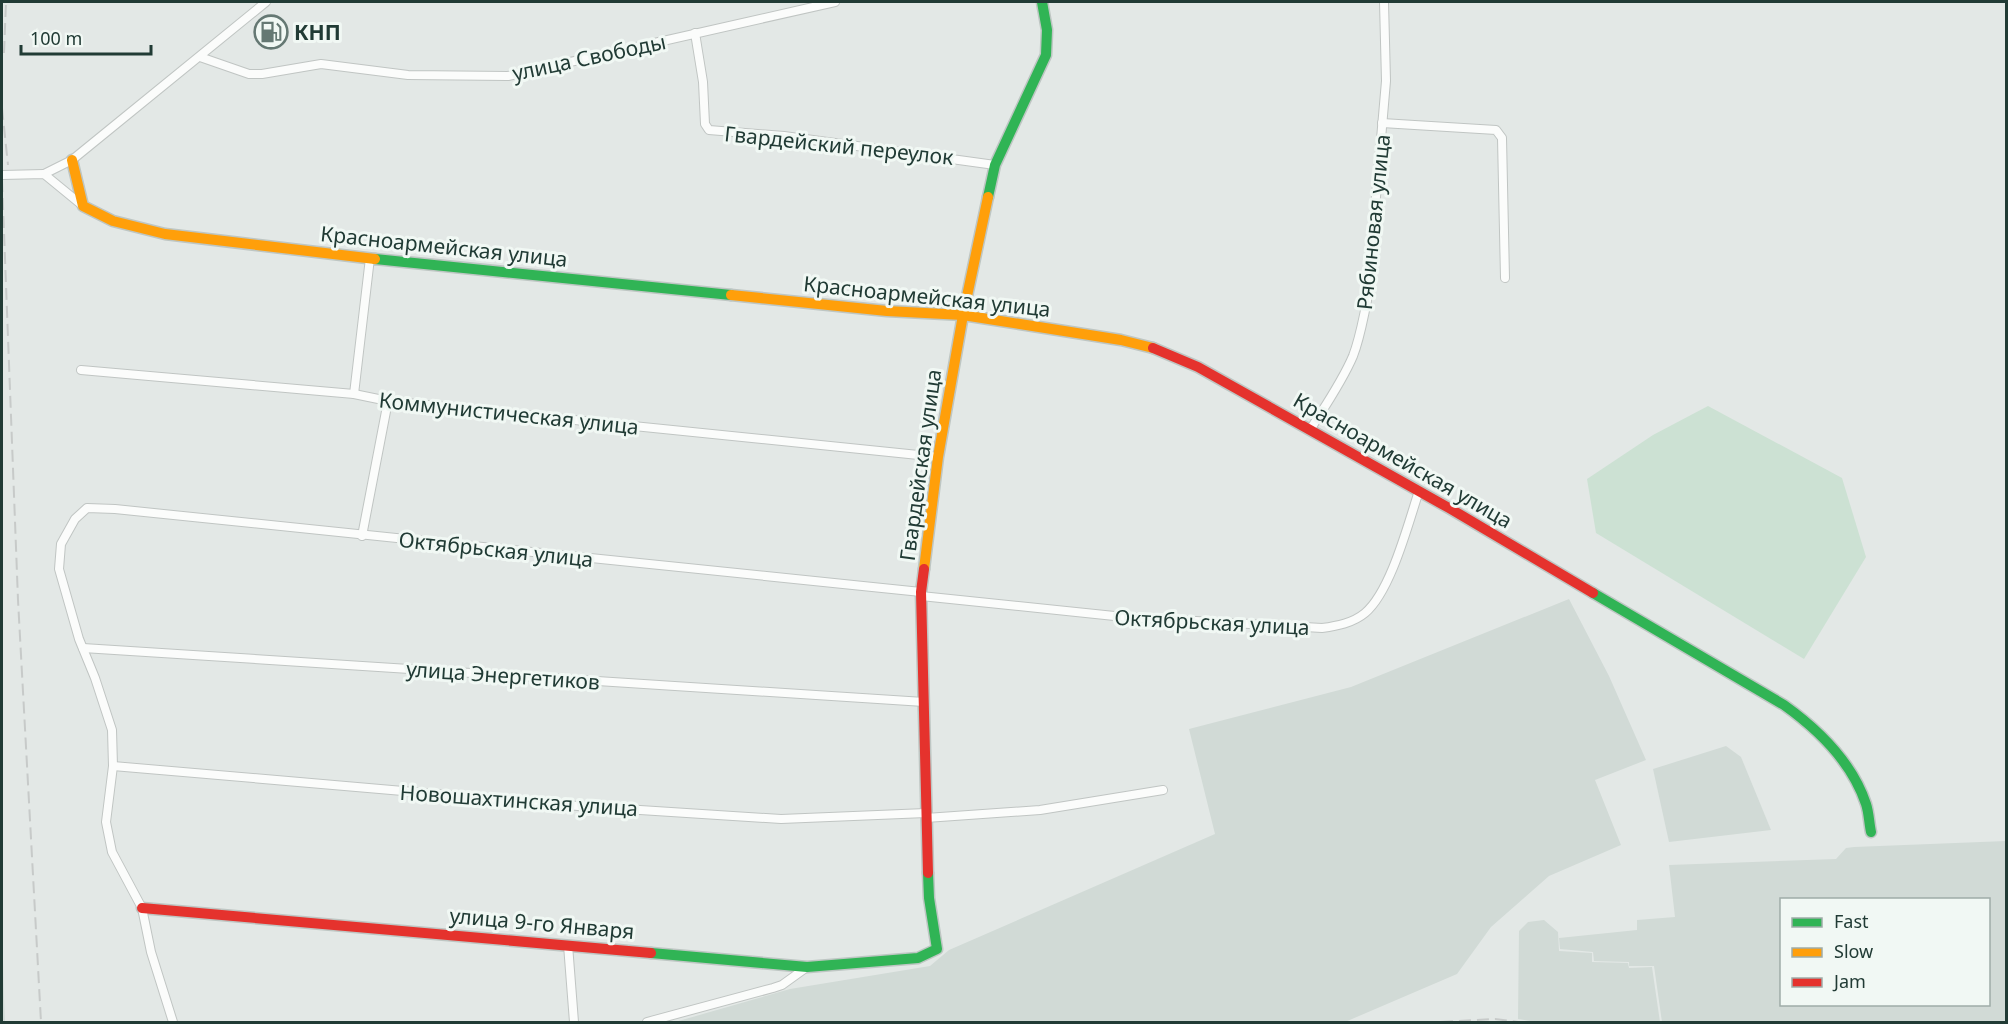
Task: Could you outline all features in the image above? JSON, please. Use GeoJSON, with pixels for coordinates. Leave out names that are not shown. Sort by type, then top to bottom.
{"type":"FeatureCollection","features":[{"type":"Feature","properties":{"kind":"street"},"geometry":{"type":"LineString","coordinates":[[2,175],[44,174],[72,160],[266,2]]}},
{"type":"Feature","properties":{"kind":"street","name":"улица Свободы"},"geometry":{"type":"LineString","coordinates":[[200,57],[249,74],[321,64],[408,75],[508,76],[835,2]]}},
{"type":"Feature","properties":{"kind":"street","name":"Гвардейская улица"},"geometry":{"type":"LineString","coordinates":[[938,949],[929,898],[921,594],[938,457],[963,315],[995,165],[1046,55],[1047,30],[1042,2]]}},
{"type":"Feature","properties":{"kind":"street","name":"Рябиновая улица"},"geometry":{"type":"LineString","coordinates":[[1310,430],[1352,356],[1361,332],[1367,301],[1386,81],[1384,2]]}},
{"type":"Feature","properties":{"kind":"street","name":"Гвардейский переулок"},"geometry":{"type":"LineString","coordinates":[[695,33],[704,82],[705,124],[709,130],[784,136],[995,165]]}},
{"type":"Feature","properties":{"kind":"street"},"geometry":{"type":"LineString","coordinates":[[1382,123],[1496,130],[1500,134],[1502,138],[1504,278]]}},
{"type":"Feature","properties":{"kind":"street"},"geometry":{"type":"LineString","coordinates":[[72,160],[83,206]]}},
{"type":"Feature","properties":{"kind":"street"},"geometry":{"type":"LineString","coordinates":[[44,174],[83,206]]}},
{"type":"Feature","properties":{"kind":"street","name":"Красноармейская улица"},"geometry":{"type":"LineString","coordinates":[[83,206],[113,221],[165,234],[370,258],[887,311],[963,315],[1122,340],[1161,350],[1198,367],[1419,491],[1802,716],[1820,734],[1848,770],[1866,805],[1871,832]]}},
{"type":"Feature","properties":{"kind":"street"},"geometry":{"type":"LineString","coordinates":[[354,394],[370,258]]}},
{"type":"Feature","properties":{"kind":"street","name":"Коммунистическая улица"},"geometry":{"type":"LineString","coordinates":[[81,370],[354,394],[388,401],[938,457]]}},
{"type":"Feature","properties":{"kind":"street"},"geometry":{"type":"LineString","coordinates":[[362,536],[388,401]]}},
{"type":"Feature","properties":{"kind":"street","name":"Октябрьская улица"},"geometry":{"type":"LineString","coordinates":[[83,648],[59,569],[62,544],[75,519],[87,508],[115,509],[1124,617],[1322,628],[1352,621],[1365,613],[1385,586],[1419,491]]}},
{"type":"Feature","properties":{"kind":"street"},"geometry":{"type":"LineString","coordinates":[[83,648],[112,730],[113,766],[106,822],[112,852],[142,908],[173,1023]]}},
{"type":"Feature","properties":{"kind":"street","name":"улица Энергетиков"},"geometry":{"type":"LineString","coordinates":[[83,648],[924,702]]}},
{"type":"Feature","properties":{"kind":"street","name":"Новошахтинская улица"},"geometry":{"type":"LineString","coordinates":[[113,766],[578,806],[781,819],[926,816],[1040,810],[1163,790]]}},
{"type":"Feature","properties":{"kind":"street","name":"улица 9-го Января"},"geometry":{"type":"LineString","coordinates":[[142,908],[807,966],[918,958],[938,949]]}},
{"type":"Feature","properties":{"kind":"street"},"geometry":{"type":"LineString","coordinates":[[568,945],[574,1023]]}},
{"type":"Feature","properties":{"kind":"street"},"geometry":{"type":"LineString","coordinates":[[647,1023],[782,985],[807,966]]}},
{"type":"Feature","properties":{"kind":"shaded area"},"geometry":{"type":"Polygon","coordinates":[[[1569,599],[1609,676],[1646,760],[1595,780],[1621,845],[1549,876],[1491,927],[1457,974],[1345,1022],[675,1022],[790,989],[930,966],[949,950],[1215,834],[1189,729],[1351,687],[1569,599]]]}},
{"type":"Feature","properties":{"kind":"shaded area"},"geometry":{"type":"Polygon","coordinates":[[[1726,746],[1741,757],[1771,830],[1669,842],[1653,769],[1726,746]]]}},
{"type":"Feature","properties":{"kind":"shaded area"},"geometry":{"type":"Polygon","coordinates":[[[2006,841],[2006,1022],[1662,1022],[1654,966],[1629,966],[1629,962],[1594,961],[1593,952],[1560,949],[1559,938],[1637,930],[1637,920],[1675,917],[1669,865],[1836,859],[1846,848],[2006,841]]]}},
{"type":"Feature","properties":{"kind":"shaded area"},"geometry":{"type":"Polygon","coordinates":[[[1544,920],[1558,932],[1559,951],[1592,953],[1592,962],[1628,963],[1629,968],[1652,967],[1660,1022],[1536,1022],[1518,1019],[1519,931],[1528,922],[1544,920]]]}},
{"type":"Feature","properties":{"kind":"shaded area"},"geometry":{"type":"Polygon","coordinates":[[[2,923],[4,998],[5,1022],[2,1022],[2,923]]]}},
{"type":"Feature","properties":{"kind":"green space"},"geometry":{"type":"Polygon","coordinates":[[[1708,406],[1842,478],[1866,557],[1804,659],[1596,533],[1587,479],[1653,435],[1708,406]]]}},
{"type":"Feature","properties":{"kind":"railway"},"geometry":{"type":"LineString","coordinates":[[4,53],[6,2]]}},
{"type":"Feature","properties":{"kind":"railway"},"geometry":{"type":"LineString","coordinates":[[2,108],[8,165]]}},
{"type":"Feature","properties":{"kind":"railway"},"geometry":{"type":"LineString","coordinates":[[2,180],[18,600],[41,1022]]}},
{"type":"Feature","properties":{"kind":"railway"},"geometry":{"type":"LineString","coordinates":[[1441,1022],[1495,1019],[1518,1022]]}},
{"type":"Feature","properties":{"kind":"traffic: fast"},"geometry":{"type":"LineString","coordinates":[[988,197],[995,165],[1046,55],[1047,30],[1042,2]]}},
{"type":"Feature","properties":{"kind":"traffic: fast"},"geometry":{"type":"LineString","coordinates":[[375,259],[731,295]]}},
{"type":"Feature","properties":{"kind":"traffic: fast"},"geometry":{"type":"LineString","coordinates":[[1593,593],[1784,705],[1810,725],[1833,748],[1852,774],[1866,804],[1871,832]]}},
{"type":"Feature","properties":{"kind":"traffic: fast"},"geometry":{"type":"LineString","coordinates":[[651,953],[807,967],[918,958],[937,949],[929,898],[928,873]]}},
{"type":"Feature","properties":{"kind":"traffic: slow"},"geometry":{"type":"LineString","coordinates":[[72,160],[83,206],[113,221],[165,234],[375,259]]}},
{"type":"Feature","properties":{"kind":"traffic: slow"},"geometry":{"type":"LineString","coordinates":[[924,569],[938,457],[963,315],[988,197]]}},
{"type":"Feature","properties":{"kind":"traffic: slow"},"geometry":{"type":"LineString","coordinates":[[731,295],[887,311],[963,315],[1121,340],[1153,348]]}},
{"type":"Feature","properties":{"kind":"traffic: jam"},"geometry":{"type":"LineString","coordinates":[[1153,348],[1198,367],[1449,508],[1593,593]]}},
{"type":"Feature","properties":{"kind":"traffic: jam"},"geometry":{"type":"LineString","coordinates":[[924,569],[921,592],[928,873]]}},
{"type":"Feature","properties":{"kind":"traffic: jam"},"geometry":{"type":"LineString","coordinates":[[142,908],[651,953]]}},
{"type":"Feature","properties":{"kind":"place","name":"КНП"},"geometry":{"type":"Point","coordinates":[271,32]}}]}
